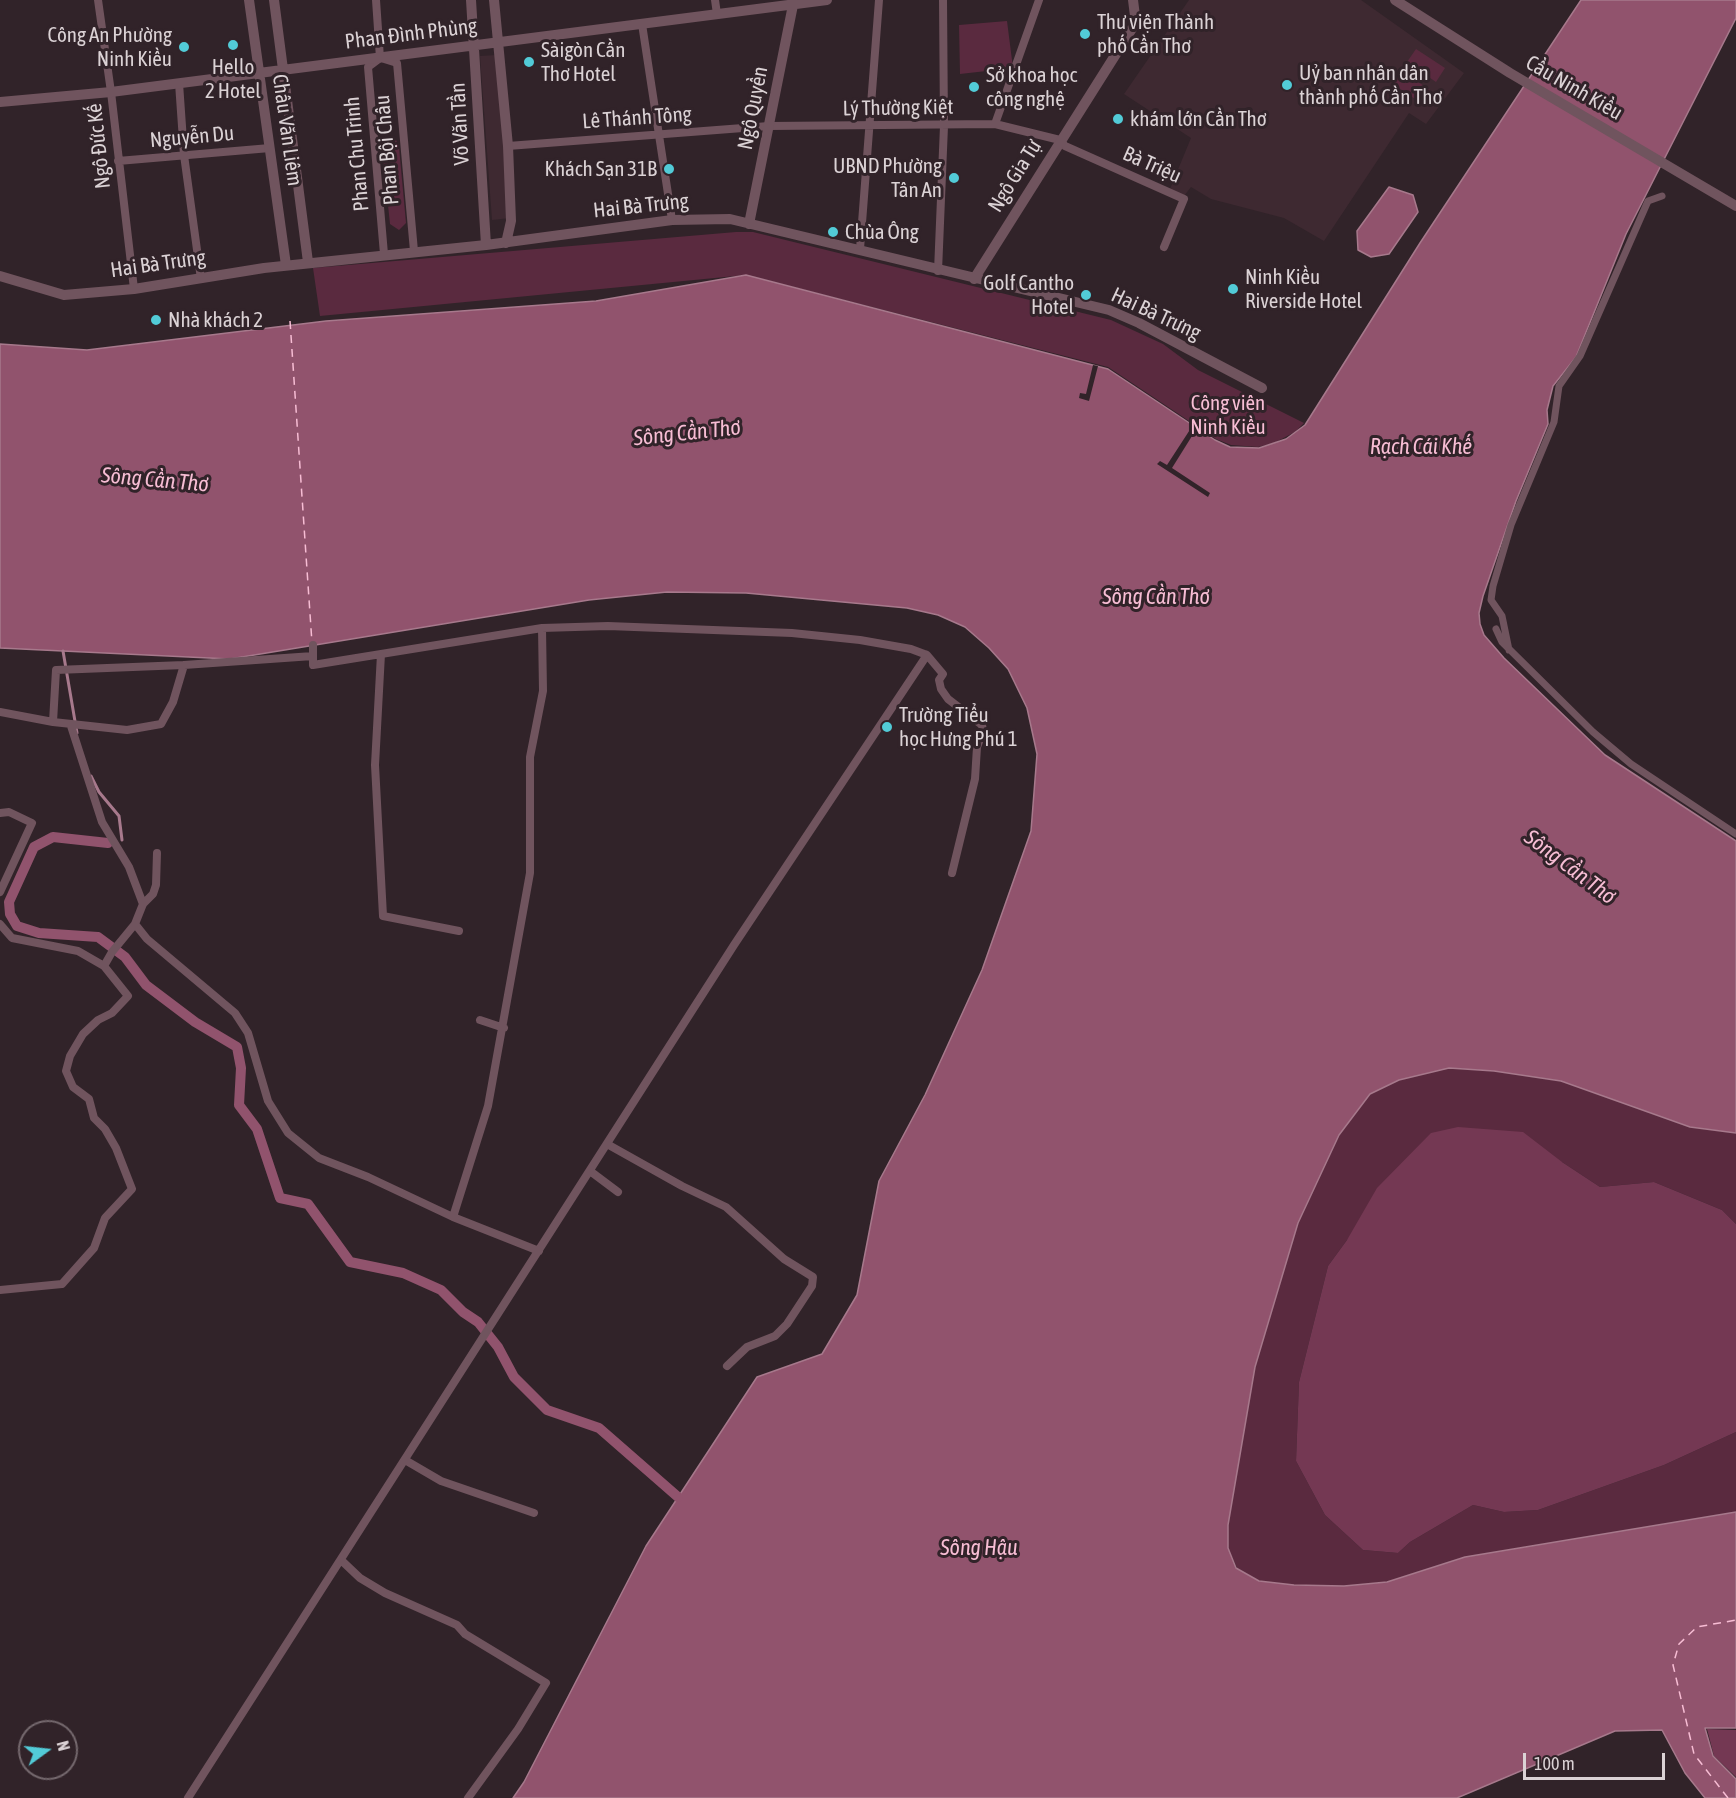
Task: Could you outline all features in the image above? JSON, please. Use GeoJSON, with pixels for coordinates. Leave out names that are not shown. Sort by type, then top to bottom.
{"type":"FeatureCollection","features":[{"type":"Feature","properties":{"kind":"street","name":"Ngô Đức Kế"},"geometry":{"type":"LineString","coordinates":[[98,0],[134,289]]}},
{"type":"Feature","properties":{"kind":"street","name":"Châu Văn Liêm"},"geometry":{"type":"LineString","coordinates":[[249,0],[286,265]]}},
{"type":"Feature","properties":{"kind":"street"},"geometry":{"type":"LineString","coordinates":[[274,0],[308,262]]}},
{"type":"Feature","properties":{"kind":"street"},"geometry":{"type":"LineString","coordinates":[[375,0],[380,57]]}},
{"type":"Feature","properties":{"kind":"street","name":"Võ Văn Tần"},"geometry":{"type":"LineString","coordinates":[[471,0],[486,245]]}},
{"type":"Feature","properties":{"kind":"street"},"geometry":{"type":"LineString","coordinates":[[494,0],[508,146],[511,222],[506,243]]}},
{"type":"Feature","properties":{"kind":"street"},"geometry":{"type":"LineString","coordinates":[[715,0],[717,14]]}},
{"type":"Feature","properties":{"kind":"street","name":"Phan Đình Phùng"},"geometry":{"type":"LineString","coordinates":[[0,102],[111,92],[642,24],[794,2],[827,0]]}},
{"type":"Feature","properties":{"kind":"street"},"geometry":{"type":"LineString","coordinates":[[860,249],[879,0]]}},
{"type":"Feature","properties":{"kind":"street"},"geometry":{"type":"LineString","coordinates":[[938,271],[944,126],[943,0]]}},
{"type":"Feature","properties":{"kind":"street","name":"Ngô Gia Tự"},"geometry":{"type":"LineString","coordinates":[[974,279],[1133,27],[1135,16],[1133,0]]}},
{"type":"Feature","properties":{"kind":"street","name":"Cầu Ninh Kiều"},"geometry":{"type":"LineString","coordinates":[[1395,0],[1510,73],[1736,206]]}},
{"type":"Feature","properties":{"kind":"street","name":"Ngô Quyền"},"geometry":{"type":"LineString","coordinates":[[749,224],[794,2]]}},
{"type":"Feature","properties":{"kind":"street"},"geometry":{"type":"LineString","coordinates":[[996,124],[1034,2]]}},
{"type":"Feature","properties":{"kind":"street"},"geometry":{"type":"LineString","coordinates":[[642,24],[672,220]]}},
{"type":"Feature","properties":{"kind":"street","name":"Phan Bội Châu"},"geometry":{"type":"LineString","coordinates":[[380,57],[397,63],[414,251]]}},
{"type":"Feature","properties":{"kind":"street","name":"Phan Chu Trinh"},"geometry":{"type":"LineString","coordinates":[[380,57],[368,67],[384,254]]}},
{"type":"Feature","properties":{"kind":"street"},"geometry":{"type":"LineString","coordinates":[[179,83],[184,155],[201,279]]}},
{"type":"Feature","properties":{"kind":"street","name":"Lý Thường Kiệt"},"geometry":{"type":"LineString","coordinates":[[769,126],[869,127],[996,124],[1060,140]]}},
{"type":"Feature","properties":{"kind":"street","name":"Lê Thánh Tông"},"geometry":{"type":"LineString","coordinates":[[508,146],[769,126]]}},
{"type":"Feature","properties":{"kind":"street","name":"Bà Triệu"},"geometry":{"type":"LineString","coordinates":[[1060,140],[1065,146],[1184,199],[1164,248]]}},
{"type":"Feature","properties":{"kind":"street","name":"Nguyễn Du"},"geometry":{"type":"LineString","coordinates":[[118,161],[270,148]]}},
{"type":"Feature","properties":{"kind":"street"},"geometry":{"type":"LineString","coordinates":[[1509,650],[1502,616],[1491,600],[1511,525],[1554,422],[1558,386],[1580,356],[1648,201],[1662,196]]}},
{"type":"Feature","properties":{"kind":"street","name":"Hai Bà Trưng"},"geometry":{"type":"LineString","coordinates":[[0,276],[64,295],[134,289],[308,262],[506,243],[672,220],[730,219],[860,249],[938,271],[1109,310],[1139,323],[1262,388]]}},
{"type":"Feature","properties":{"kind":"street"},"geometry":{"type":"LineString","coordinates":[[313,645],[313,665],[542,628],[608,626],[792,633],[860,640],[911,649],[927,655],[943,674],[939,680],[941,689],[948,699],[982,725],[983,731],[977,747],[975,779],[952,873]]}},
{"type":"Feature","properties":{"kind":"street"},"geometry":{"type":"LineString","coordinates":[[453,1217],[488,1106],[504,1028],[530,873],[530,757],[543,691],[542,628]]}},
{"type":"Feature","properties":{"kind":"street"},"geometry":{"type":"LineString","coordinates":[[1496,629],[1509,650],[1593,732],[1631,764],[1736,834]]}},
{"type":"Feature","properties":{"kind":"street"},"geometry":{"type":"LineString","coordinates":[[381,654],[375,765],[383,916],[459,931]]}},
{"type":"Feature","properties":{"kind":"street"},"geometry":{"type":"LineString","coordinates":[[188,1798],[734,945],[927,655]]}},
{"type":"Feature","properties":{"kind":"street"},"geometry":{"type":"LineString","coordinates":[[52,722],[56,670],[184,665],[313,656]]}},
{"type":"Feature","properties":{"kind":"street"},"geometry":{"type":"LineString","coordinates":[[0,712],[75,726],[127,730],[161,724],[173,702],[184,665]]}},
{"type":"Feature","properties":{"kind":"street"},"geometry":{"type":"LineString","coordinates":[[75,726],[99,814],[134,879],[143,904]]}},
{"type":"Feature","properties":{"kind":"street"},"geometry":{"type":"LineString","coordinates":[[0,813],[9,812],[32,823],[0,892]]}},
{"type":"Feature","properties":{"kind":"street"},"geometry":{"type":"LineString","coordinates":[[104,966],[114,949],[135,924],[143,904],[153,894],[156,885],[157,853]]}},
{"type":"Feature","properties":{"kind":"street"},"geometry":{"type":"LineString","coordinates":[[0,924],[12,938],[78,951],[104,966],[128,996],[112,1013],[98,1020],[83,1034],[70,1056],[66,1071],[73,1087],[88,1098],[94,1118],[112,1141],[132,1190],[105,1218],[94,1248],[62,1284],[0,1290]]}},
{"type":"Feature","properties":{"kind":"street"},"geometry":{"type":"LineString","coordinates":[[135,924],[147,939],[235,1013],[248,1033],[268,1101],[296,1142],[327,1162],[368,1177],[453,1217],[539,1251]]}},
{"type":"Feature","properties":{"kind":"street"},"geometry":{"type":"LineString","coordinates":[[480,1020],[504,1028]]}},
{"type":"Feature","properties":{"kind":"street"},"geometry":{"type":"LineString","coordinates":[[607,1144],[682,1186],[726,1207],[784,1258],[813,1276],[812,1286],[787,1324],[775,1336],[747,1347],[727,1366]]}},
{"type":"Feature","properties":{"kind":"street"},"geometry":{"type":"LineString","coordinates":[[590,1171],[618,1192]]}},
{"type":"Feature","properties":{"kind":"street"},"geometry":{"type":"LineString","coordinates":[[405,1460],[441,1481],[534,1513]]}},
{"type":"Feature","properties":{"kind":"street"},"geometry":{"type":"LineString","coordinates":[[341,1560],[360,1578],[385,1593],[457,1625],[465,1634],[546,1683],[518,1729],[468,1798]]}},
{"type":"Feature","properties":{"kind":"shaded area"},"geometry":{"type":"Polygon","coordinates":[[[1189,0],[1361,0],[1464,73],[1426,124],[1409,113],[1324,241],[1284,218],[1211,199],[1191,187],[1184,196],[1170,189],[1191,138],[1124,94],[1189,0]]]}},
{"type":"Feature","properties":{"kind":"shaded area"},"geometry":{"type":"Polygon","coordinates":[[[497,55],[510,218],[492,220],[480,56],[497,55]]]}},
{"type":"Feature","properties":{"kind":"shaded area"},"geometry":{"type":"Polygon","coordinates":[[[1458,1127],[1523,1132],[1600,1187],[1654,1182],[1722,1210],[1736,1224],[1736,1432],[1664,1465],[1538,1510],[1504,1512],[1473,1505],[1410,1542],[1398,1553],[1363,1550],[1325,1515],[1296,1461],[1299,1382],[1328,1266],[1347,1240],[1377,1188],[1431,1133],[1458,1127]]]}},
{"type":"Feature","properties":{"kind":"shaded area"},"geometry":{"type":"Polygon","coordinates":[[[1707,1729],[1736,1730],[1736,1777],[1714,1756],[1707,1729]]]}},
{"type":"Feature","properties":{"kind":"green space"},"geometry":{"type":"Polygon","coordinates":[[[1007,21],[1013,68],[960,74],[959,25],[1007,21]]]}},
{"type":"Feature","properties":{"kind":"green space"},"geometry":{"type":"Polygon","coordinates":[[[1416,49],[1445,68],[1436,82],[1407,62],[1416,49]]]}},
{"type":"Feature","properties":{"kind":"green space"},"geometry":{"type":"Polygon","coordinates":[[[1402,71],[1430,90],[1421,103],[1393,84],[1402,71]]]}},
{"type":"Feature","properties":{"kind":"green space"},"geometry":{"type":"Polygon","coordinates":[[[389,136],[396,140],[399,147],[406,223],[399,230],[390,224],[382,148],[384,140],[389,136]]]}},
{"type":"Feature","properties":{"kind":"green space","name":"Công viên Ninh Kiều"},"geometry":{"type":"Polygon","coordinates":[[[753,232],[1111,320],[1163,344],[1198,370],[1304,423],[1295,432],[1274,443],[1258,447],[1231,445],[1216,439],[1108,367],[746,275],[320,316],[313,268],[753,232]]]}},
{"type":"Feature","properties":{"kind":"green space"},"geometry":{"type":"Polygon","coordinates":[[[1449,1068],[1494,1071],[1561,1081],[1690,1127],[1736,1133],[1736,1224],[1722,1210],[1654,1182],[1600,1187],[1562,1162],[1347,1240],[1328,1266],[1299,1382],[1296,1461],[1325,1515],[1363,1550],[1398,1553],[1410,1542],[1473,1505],[1504,1512],[1538,1510],[1664,1465],[1736,1432],[1736,1512],[1465,1557],[1387,1582],[1344,1586],[1294,1585],[1259,1581],[1237,1568],[1228,1548],[1228,1525],[1255,1367],[1298,1223],[1339,1135],[1369,1094],[1399,1080],[1449,1068]]]}},
{"type":"Feature","properties":{"kind":"water"},"geometry":{"type":"Polygon","coordinates":[[[1581,0],[1736,0],[1736,18],[1626,234],[1576,357],[1553,386],[1547,410],[1548,424],[1516,501],[1483,596],[1479,613],[1480,624],[1484,635],[1504,658],[1605,755],[1736,841],[1736,1133],[1690,1127],[1561,1081],[1494,1071],[1449,1068],[1399,1080],[1370,1094],[1339,1135],[1298,1223],[1255,1367],[1228,1525],[1228,1548],[1236,1568],[1259,1581],[1294,1585],[1344,1586],[1387,1582],[1465,1557],[1736,1512],[1736,1728],[1705,1728],[1713,1756],[1736,1779],[1736,1798],[1705,1798],[1685,1773],[1662,1730],[1615,1731],[1457,1798],[513,1798],[524,1782],[646,1546],[757,1377],[822,1354],[857,1295],[879,1181],[925,1095],[982,970],[1031,831],[1037,754],[1027,708],[1008,669],[989,648],[965,627],[938,615],[907,608],[746,593],[667,592],[589,600],[230,659],[0,648],[0,344],[87,350],[326,321],[596,301],[746,275],[1108,369],[1215,440],[1230,447],[1259,448],[1286,439],[1305,425],[1420,243],[1581,0]]]}},
{"type":"Feature","properties":{"kind":"water"},"geometry":{"type":"Polygon","coordinates":[[[1389,187],[1413,195],[1418,212],[1389,254],[1371,257],[1358,250],[1357,231],[1389,187]]]}},
{"type":"Feature","properties":{"kind":"pier"},"geometry":{"type":"Polygon","coordinates":[[[1093,365],[1098,366],[1089,401],[1079,398],[1080,393],[1086,394],[1093,365]]]}},
{"type":"Feature","properties":{"kind":"pier"},"geometry":{"type":"Polygon","coordinates":[[[1193,425],[1197,428],[1172,468],[1210,493],[1208,497],[1157,464],[1160,461],[1167,465],[1193,425]]]}},
{"type":"Feature","properties":{"kind":"waterway"},"geometry":{"type":"LineString","coordinates":[[63,651],[77,733]]}},
{"type":"Feature","properties":{"kind":"waterway"},"geometry":{"type":"LineString","coordinates":[[91,776],[99,792],[119,816],[122,840]]}},
{"type":"Feature","properties":{"kind":"waterway"},"geometry":{"type":"LineString","coordinates":[[108,843],[53,837],[34,847],[9,902],[10,914],[17,926],[39,933],[98,937],[125,957],[146,985],[195,1022],[237,1047],[241,1068],[239,1105],[257,1129],[280,1198],[308,1204],[350,1262],[403,1273],[441,1290],[463,1312],[478,1322],[498,1347],[514,1377],[547,1410],[599,1428],[678,1497]]}},
{"type":"Feature","properties":{"kind":"ferry route"},"geometry":{"type":"LineString","coordinates":[[290,321],[312,643]]}},
{"type":"Feature","properties":{"kind":"ferry route"},"geometry":{"type":"LineString","coordinates":[[1728,1798],[1694,1754],[1673,1665],[1679,1644],[1697,1627],[1736,1620]]}},
{"type":"Feature","properties":{"kind":"place","name":"Thư viện Thành phố Cần Thơ"},"geometry":{"type":"Point","coordinates":[1085,34]}},
{"type":"Feature","properties":{"kind":"place","name":"Hello 2 Hotel"},"geometry":{"type":"Point","coordinates":[233,45]}},
{"type":"Feature","properties":{"kind":"place","name":"Công An Phường Ninh Kiều"},"geometry":{"type":"Point","coordinates":[184,47]}},
{"type":"Feature","properties":{"kind":"place","name":"Sàigòn Cần Thơ Hotel"},"geometry":{"type":"Point","coordinates":[529,62]}},
{"type":"Feature","properties":{"kind":"place","name":"Uỷ ban nhân dân thành phố Cần Thơ"},"geometry":{"type":"Point","coordinates":[1287,85]}},
{"type":"Feature","properties":{"kind":"place","name":"Sở khoa học công nghệ"},"geometry":{"type":"Point","coordinates":[974,87]}},
{"type":"Feature","properties":{"kind":"place","name":"khám lớn Cần Thơ"},"geometry":{"type":"Point","coordinates":[1118,119]}},
{"type":"Feature","properties":{"kind":"place","name":"Khách Sạn 31B"},"geometry":{"type":"Point","coordinates":[669,169]}},
{"type":"Feature","properties":{"kind":"place","name":"UBND Phường Tân An"},"geometry":{"type":"Point","coordinates":[954,178]}},
{"type":"Feature","properties":{"kind":"place","name":"Chùa Ông"},"geometry":{"type":"Point","coordinates":[833,232]}},
{"type":"Feature","properties":{"kind":"place","name":"Ninh Kiều Riverside Hotel"},"geometry":{"type":"Point","coordinates":[1233,289]}},
{"type":"Feature","properties":{"kind":"place","name":"Golf Cantho Hotel"},"geometry":{"type":"Point","coordinates":[1086,295]}},
{"type":"Feature","properties":{"kind":"place","name":"Nhà khách 2"},"geometry":{"type":"Point","coordinates":[156,320]}},
{"type":"Feature","properties":{"kind":"place","name":"Trường Tiểu học Hưng Phú 1"},"geometry":{"type":"Point","coordinates":[887,727]}},
{"type":"Feature","properties":{"kind":"water label","name":"Sông Cần Thơ"},"geometry":{"type":"Point","coordinates":[687,433]}},
{"type":"Feature","properties":{"kind":"water label","name":"Rạch Cái Khế"},"geometry":{"type":"Point","coordinates":[1421,447]}},
{"type":"Feature","properties":{"kind":"water label","name":"Sông Cần Thơ"},"geometry":{"type":"Point","coordinates":[155,480]}},
{"type":"Feature","properties":{"kind":"water label","name":"Sông Cần Thơ"},"geometry":{"type":"Point","coordinates":[1156,597]}},
{"type":"Feature","properties":{"kind":"water label","name":"Sông Cần Thơ"},"geometry":{"type":"Point","coordinates":[1570,867]}},
{"type":"Feature","properties":{"kind":"water label","name":"Sông Hậu"},"geometry":{"type":"Point","coordinates":[979,1548]}}]}
